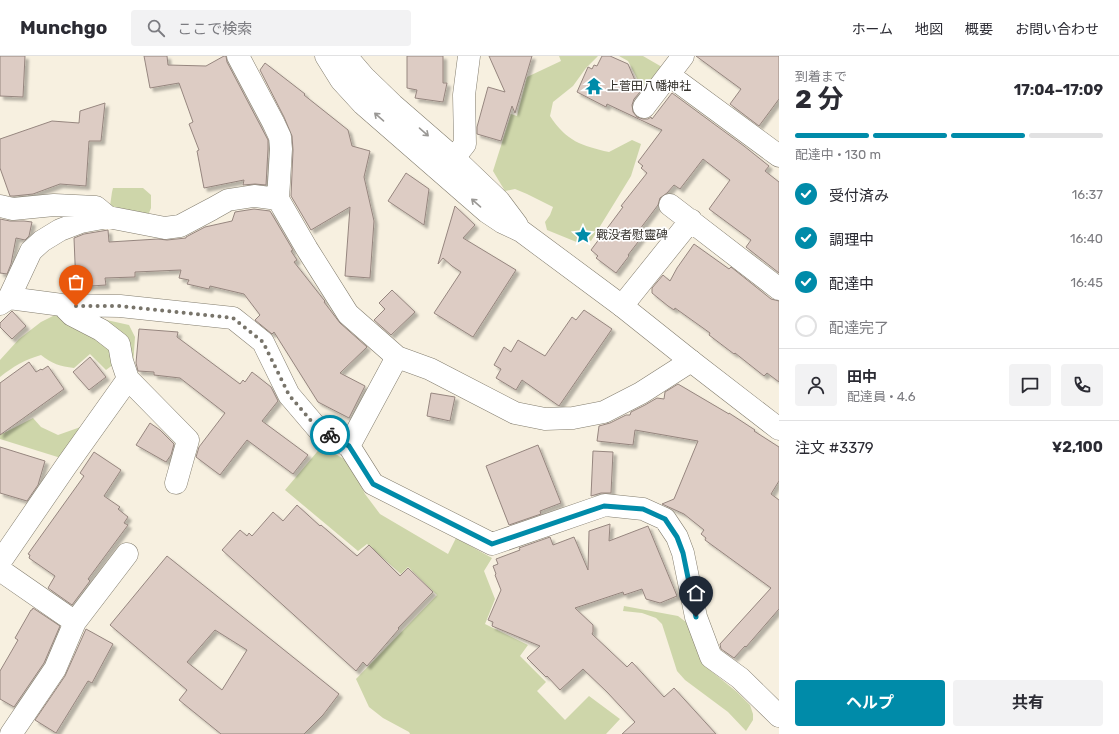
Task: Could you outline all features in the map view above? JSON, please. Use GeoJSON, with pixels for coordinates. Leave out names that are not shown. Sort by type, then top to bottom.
{"type":"FeatureCollection","features":[{"type":"Feature","properties":{"kind":"street"},"geometry":{"type":"LineString","coordinates":[[238,56],[280,137],[281,149],[278,199],[307,249],[348,314],[397,357],[430,369],[515,413],[545,419],[573,418],[604,412],[641,393],[691,361]]}},
{"type":"Feature","properties":{"kind":"street"},"geometry":{"type":"LineString","coordinates":[[326,56],[341,80],[363,104],[487,212],[502,222],[521,231],[622,306],[779,429]]}},
{"type":"Feature","properties":{"kind":"street"},"geometry":{"type":"LineString","coordinates":[[346,56],[364,77],[393,105],[454,158],[499,201],[521,231]]}},
{"type":"Feature","properties":{"kind":"street"},"geometry":{"type":"LineString","coordinates":[[454,158],[465,144],[464,95],[469,56]]}},
{"type":"Feature","properties":{"kind":"street"},"geometry":{"type":"LineString","coordinates":[[644,107],[670,75],[683,56]]}},
{"type":"Feature","properties":{"kind":"street"},"geometry":{"type":"LineString","coordinates":[[670,75],[779,156]]}},
{"type":"Feature","properties":{"kind":"street"},"geometry":{"type":"LineString","coordinates":[[278,199],[254,196],[228,200],[180,226],[165,228],[108,217],[81,222],[60,230],[42,241],[31,251],[4,301],[62,305],[120,306],[233,318],[263,342],[289,395],[318,429],[349,446],[373,484],[492,544],[604,506],[643,509],[665,519],[677,537],[683,553],[696,617],[711,657],[740,678],[779,716]]}},
{"type":"Feature","properties":{"kind":"street"},"geometry":{"type":"LineString","coordinates":[[0,206],[13,209],[54,205],[96,207],[108,217]]}},
{"type":"Feature","properties":{"kind":"street"},"geometry":{"type":"LineString","coordinates":[[670,205],[779,289]]}},
{"type":"Feature","properties":{"kind":"street"},"geometry":{"type":"LineString","coordinates":[[622,306],[691,220]]}},
{"type":"Feature","properties":{"kind":"street"},"geometry":{"type":"LineString","coordinates":[[62,305],[72,315],[101,330],[119,344],[122,361],[128,380],[188,440],[176,483]]}},
{"type":"Feature","properties":{"kind":"street"},"geometry":{"type":"LineString","coordinates":[[349,446],[397,357]]}},
{"type":"Feature","properties":{"kind":"street"},"geometry":{"type":"LineString","coordinates":[[0,562],[66,466],[128,380]]}},
{"type":"Feature","properties":{"kind":"street"},"geometry":{"type":"LineString","coordinates":[[11,734],[55,669],[75,622],[127,554]]}},
{"type":"Feature","properties":{"kind":"street"},"geometry":{"type":"LineString","coordinates":[[0,570],[75,622]]}},
{"type":"Feature","properties":{"kind":"green space"},"geometry":{"type":"Polygon","coordinates":[[[559,56],[598,56],[586,68],[573,86],[553,102],[550,116],[562,131],[583,145],[609,152],[632,140],[641,144],[631,176],[591,241],[583,237],[579,243],[547,230],[545,222],[553,207],[515,189],[505,191],[493,171],[511,114],[517,116],[527,77],[561,61],[559,56]]]}},
{"type":"Feature","properties":{"kind":"green space"},"geometry":{"type":"Polygon","coordinates":[[[619,56],[643,56],[662,67],[647,87],[642,88],[628,61],[619,56]]]}},
{"type":"Feature","properties":{"kind":"green space"},"geometry":{"type":"Polygon","coordinates":[[[113,188],[143,188],[151,195],[151,208],[147,218],[115,212],[110,206],[113,188]]]}},
{"type":"Feature","properties":{"kind":"green space"},"geometry":{"type":"Polygon","coordinates":[[[57,314],[102,319],[129,325],[135,337],[133,366],[114,364],[106,370],[90,354],[74,368],[56,364],[41,355],[19,364],[0,377],[0,360],[19,339],[41,322],[57,314]]]}},
{"type":"Feature","properties":{"kind":"green space"},"geometry":{"type":"Polygon","coordinates":[[[33,418],[41,427],[58,435],[89,424],[64,459],[0,439],[0,428],[4,433],[33,418]]]}},
{"type":"Feature","properties":{"kind":"green space"},"geometry":{"type":"Polygon","coordinates":[[[322,446],[349,462],[365,494],[380,514],[448,554],[456,538],[492,558],[484,571],[495,599],[485,624],[528,645],[520,656],[546,682],[537,691],[565,720],[589,696],[620,719],[606,734],[410,734],[409,732],[383,718],[369,707],[356,679],[437,595],[408,567],[401,574],[367,544],[358,551],[285,490],[322,446]]]}},
{"type":"Feature","properties":{"kind":"green space"},"geometry":{"type":"Polygon","coordinates":[[[624,606],[678,616],[686,622],[702,658],[711,671],[737,692],[750,705],[753,720],[746,731],[728,712],[685,680],[677,671],[662,624],[656,618],[642,613],[623,611],[624,606]]]}},
{"type":"Feature","properties":{"kind":"building"},"geometry":{"type":"Polygon","coordinates":[[[0,56],[25,56],[23,97],[0,96],[0,56]]]}},
{"type":"Feature","properties":{"kind":"building"},"geometry":{"type":"Polygon","coordinates":[[[144,56],[167,56],[168,65],[206,66],[226,56],[227,62],[268,140],[266,185],[243,185],[244,180],[204,188],[197,151],[199,150],[189,124],[193,122],[179,83],[150,88],[144,56]]]}},
{"type":"Feature","properties":{"kind":"building"},"geometry":{"type":"Polygon","coordinates":[[[407,56],[443,56],[443,83],[447,83],[443,102],[415,98],[417,90],[407,88],[407,56]]]}},
{"type":"Feature","properties":{"kind":"building"},"geometry":{"type":"Polygon","coordinates":[[[489,56],[532,56],[515,113],[512,106],[501,141],[477,134],[477,127],[488,87],[505,92],[489,56]]]}},
{"type":"Feature","properties":{"kind":"building"},"geometry":{"type":"Polygon","coordinates":[[[602,56],[610,56],[628,64],[640,92],[634,99],[632,105],[633,112],[637,117],[648,119],[651,117],[652,119],[672,93],[769,166],[765,171],[779,182],[779,273],[746,247],[751,240],[709,209],[730,180],[703,159],[680,189],[674,185],[660,198],[658,205],[640,229],[645,233],[616,273],[596,258],[598,256],[591,250],[623,207],[621,206],[647,173],[641,168],[643,166],[638,162],[662,130],[607,104],[606,107],[577,92],[588,67],[592,69],[594,65],[597,66],[602,56]]]}},
{"type":"Feature","properties":{"kind":"building"},"geometry":{"type":"Polygon","coordinates":[[[696,56],[779,56],[779,99],[759,126],[730,104],[741,89],[696,56]]]}},
{"type":"Feature","properties":{"kind":"building"},"geometry":{"type":"Polygon","coordinates":[[[265,63],[348,130],[352,146],[370,151],[364,177],[374,221],[370,278],[345,276],[350,207],[311,230],[291,196],[293,150],[292,136],[260,70],[265,63]]]}},
{"type":"Feature","properties":{"kind":"building"},"geometry":{"type":"Polygon","coordinates":[[[105,103],[101,141],[89,141],[86,186],[60,184],[33,194],[10,196],[0,168],[0,139],[52,121],[79,123],[80,111],[105,103]]]}},
{"type":"Feature","properties":{"kind":"building"},"geometry":{"type":"Polygon","coordinates":[[[406,173],[429,189],[424,225],[388,201],[406,173]]]}},
{"type":"Feature","properties":{"kind":"building"},"geometry":{"type":"Polygon","coordinates":[[[455,206],[475,225],[463,238],[516,270],[473,337],[434,313],[461,272],[443,258],[438,264],[455,206]]]}},
{"type":"Feature","properties":{"kind":"building"},"geometry":{"type":"Polygon","coordinates":[[[254,209],[270,211],[293,250],[291,251],[297,260],[294,262],[325,301],[324,302],[340,323],[367,347],[340,373],[365,386],[349,418],[318,402],[274,332],[272,334],[255,320],[260,315],[244,294],[210,286],[209,289],[187,284],[189,280],[179,278],[181,270],[135,272],[135,277],[105,278],[106,285],[76,287],[74,238],[84,234],[108,230],[109,242],[186,238],[205,227],[232,221],[235,212],[254,209]]]}},
{"type":"Feature","properties":{"kind":"building"},"geometry":{"type":"Polygon","coordinates":[[[0,219],[32,222],[29,236],[25,240],[16,238],[11,264],[7,274],[0,273],[0,219]]]}},
{"type":"Feature","properties":{"kind":"building"},"geometry":{"type":"Polygon","coordinates":[[[694,244],[729,269],[731,267],[771,299],[779,301],[779,382],[767,373],[764,376],[709,335],[710,333],[675,308],[674,310],[668,306],[652,293],[652,288],[663,275],[670,281],[677,268],[694,244]]]}},
{"type":"Feature","properties":{"kind":"building"},"geometry":{"type":"Polygon","coordinates":[[[392,290],[415,312],[391,335],[374,320],[385,309],[379,303],[392,290]]]}},
{"type":"Feature","properties":{"kind":"building"},"geometry":{"type":"Polygon","coordinates":[[[584,310],[612,329],[559,406],[522,380],[516,390],[496,378],[501,369],[494,365],[504,347],[511,352],[518,340],[545,356],[572,317],[576,320],[584,310]]]}},
{"type":"Feature","properties":{"kind":"building"},"geometry":{"type":"Polygon","coordinates":[[[12,311],[26,326],[12,339],[0,327],[0,323],[12,311]]]}},
{"type":"Feature","properties":{"kind":"building"},"geometry":{"type":"Polygon","coordinates":[[[139,329],[178,332],[177,337],[240,384],[243,380],[245,382],[252,372],[271,387],[278,401],[262,421],[308,455],[293,474],[247,440],[220,475],[196,457],[199,447],[225,413],[180,378],[154,375],[154,372],[138,371],[136,363],[139,329]]]}},
{"type":"Feature","properties":{"kind":"building"},"geometry":{"type":"Polygon","coordinates":[[[90,357],[106,377],[89,390],[73,372],[90,357]]]}},
{"type":"Feature","properties":{"kind":"building"},"geometry":{"type":"Polygon","coordinates":[[[29,362],[36,372],[48,366],[64,389],[0,435],[0,383],[29,362]]]}},
{"type":"Feature","properties":{"kind":"building"},"geometry":{"type":"Polygon","coordinates":[[[678,384],[729,413],[779,447],[779,481],[771,494],[779,500],[779,609],[746,647],[745,646],[734,658],[721,649],[720,644],[771,588],[705,540],[706,538],[701,534],[704,530],[684,514],[662,504],[674,499],[698,441],[635,430],[633,445],[597,441],[599,426],[610,423],[626,415],[630,415],[631,412],[657,398],[664,399],[665,392],[678,384]]]}},
{"type":"Feature","properties":{"kind":"building"},"geometry":{"type":"Polygon","coordinates":[[[431,393],[455,397],[450,421],[427,416],[431,393]]]}},
{"type":"Feature","properties":{"kind":"building"},"geometry":{"type":"Polygon","coordinates":[[[150,423],[160,430],[174,444],[171,455],[166,462],[136,445],[150,423]]]}},
{"type":"Feature","properties":{"kind":"building"},"geometry":{"type":"Polygon","coordinates":[[[538,445],[561,503],[540,511],[541,514],[509,525],[486,466],[538,445]]]}},
{"type":"Feature","properties":{"kind":"building"},"geometry":{"type":"Polygon","coordinates":[[[0,447],[45,461],[38,485],[27,501],[0,493],[0,447]]]}},
{"type":"Feature","properties":{"kind":"building"},"geometry":{"type":"Polygon","coordinates":[[[593,451],[613,452],[611,493],[601,493],[591,496],[593,451]]]}},
{"type":"Feature","properties":{"kind":"building"},"geometry":{"type":"Polygon","coordinates":[[[94,452],[121,470],[104,496],[120,507],[118,509],[128,517],[124,523],[128,525],[88,579],[90,581],[72,605],[48,588],[55,576],[29,558],[30,555],[28,554],[84,476],[80,473],[94,452]]]}},
{"type":"Feature","properties":{"kind":"building"},"geometry":{"type":"Polygon","coordinates":[[[297,505],[357,556],[369,545],[400,576],[408,568],[433,592],[398,628],[399,629],[367,666],[363,662],[356,671],[222,550],[240,530],[247,536],[249,533],[252,536],[273,512],[283,521],[297,505]]]}},
{"type":"Feature","properties":{"kind":"building"},"geometry":{"type":"Polygon","coordinates":[[[610,524],[609,541],[648,526],[677,596],[660,603],[646,599],[642,589],[624,595],[623,592],[575,608],[593,625],[592,634],[627,667],[632,662],[664,697],[674,688],[716,734],[622,734],[635,722],[583,669],[560,690],[527,658],[540,646],[492,626],[493,622],[488,620],[501,590],[493,566],[498,564],[496,559],[520,550],[519,548],[550,537],[553,545],[574,537],[588,570],[589,531],[610,524]]]}},
{"type":"Feature","properties":{"kind":"building"},"geometry":{"type":"Polygon","coordinates":[[[167,556],[339,694],[323,715],[304,734],[221,734],[179,700],[187,690],[110,625],[167,556]],[[215,630],[187,662],[222,690],[247,650],[215,630]]]}},
{"type":"Feature","properties":{"kind":"building"},"geometry":{"type":"Polygon","coordinates":[[[33,608],[60,626],[44,663],[14,707],[0,699],[0,671],[18,640],[15,638],[33,608]]]}},
{"type":"Feature","properties":{"kind":"building"},"geometry":{"type":"Polygon","coordinates":[[[86,629],[113,644],[92,683],[88,681],[56,733],[35,720],[65,676],[86,629]]]}},
{"type":"Feature","properties":{"kind":"way so far"},"geometry":{"type":"LineString","coordinates":[[76,306],[120,306],[233,318],[263,342],[289,395],[318,429],[330,435]]}},
{"type":"Feature","properties":{"kind":"place","name":"上菅田八幡神社"},"geometry":{"type":"Point","coordinates":[594,86]}},
{"type":"Feature","properties":{"kind":"place","name":"戰没者慰靈碑"},"geometry":{"type":"Point","coordinates":[583,235]}},
{"type":"Feature","properties":{"kind":"route"},"geometry":{"type":"LineString","coordinates":[[330,435],[349,446],[373,484],[492,544],[604,506],[643,509],[665,519],[677,537],[683,553],[696,617]]}}]}
